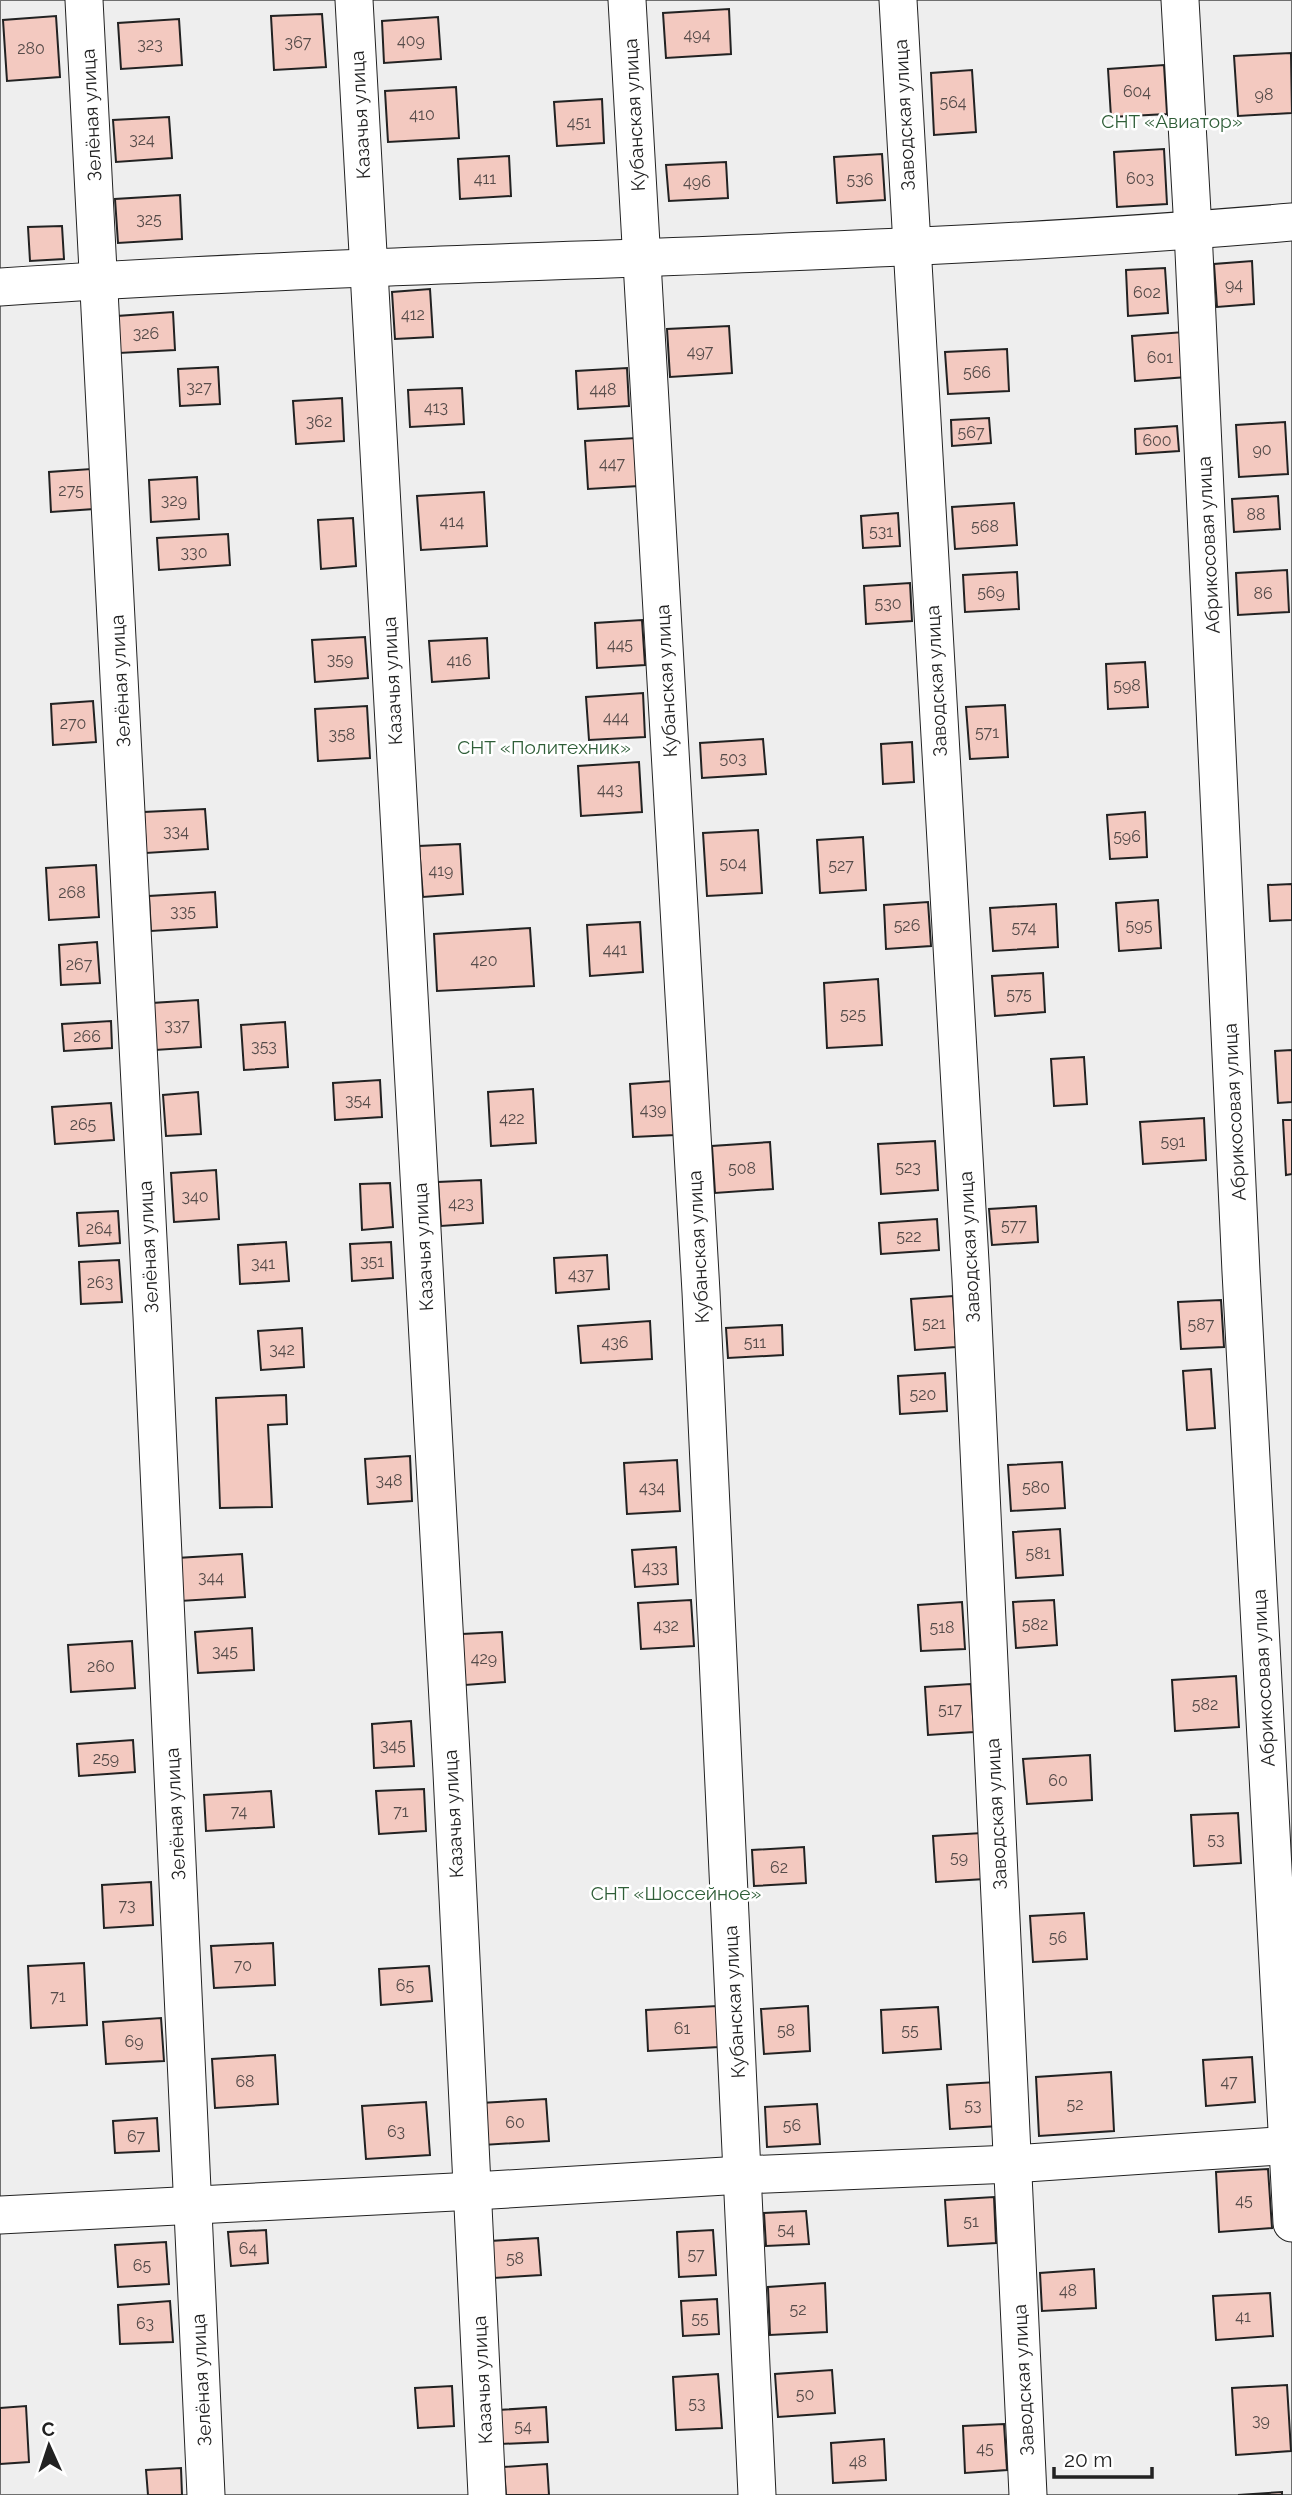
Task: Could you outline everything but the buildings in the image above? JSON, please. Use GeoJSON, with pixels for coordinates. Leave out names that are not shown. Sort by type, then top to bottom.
{"type":"FeatureCollection","features":[{"type":"Feature","properties":{"kind":"street","name":"Зелёная улица"},"geometry":{"type":"LineString","coordinates":[[84,0],[150,1288],[206,2495]]}},
{"type":"Feature","properties":{"kind":"street","name":"Казачья улица"},"geometry":{"type":"LineString","coordinates":[[354,0],[474,2192],[487,2495]]}},
{"type":"Feature","properties":{"kind":"street","name":"Кубанская улица"},"geometry":{"type":"LineString","coordinates":[[627,0],[700,1278],[757,2495]]}},
{"type":"Feature","properties":{"kind":"street","name":"Заводская улица"},"geometry":{"type":"LineString","coordinates":[[898,0],[971,1265],[1028,2495]]}},
{"type":"Feature","properties":{"kind":"street","name":"Абрикосовая улица"},"geometry":{"type":"LineString","coordinates":[[1180,0],[1240,1245],[1290,2145],[1292,2223]]}},
{"type":"Feature","properties":{"kind":"street"},"geometry":{"type":"LineString","coordinates":[[0,287],[642,259],[1193,230],[1292,222]]}},
{"type":"Feature","properties":{"kind":"street"},"geometry":{"type":"LineString","coordinates":[[0,2215],[474,2192],[742,2175],[1012,2164],[1290,2145]]}},
{"type":"Feature","properties":{"kind":"green space"},"geometry":{"type":"Polygon","coordinates":[[[0,0],[1292,0],[1292,2495],[0,2495],[0,0]]]}},
{"type":"Feature","properties":{"kind":"park label","name":"СНТ «Авиатор»"},"geometry":{"type":"Point","coordinates":[1172,121]}},
{"type":"Feature","properties":{"kind":"park label","name":"СНТ «Политехник»"},"geometry":{"type":"Point","coordinates":[544,747]}},
{"type":"Feature","properties":{"kind":"park label","name":"СНТ «Шоссейное»"},"geometry":{"type":"Point","coordinates":[676,1893]}}]}
